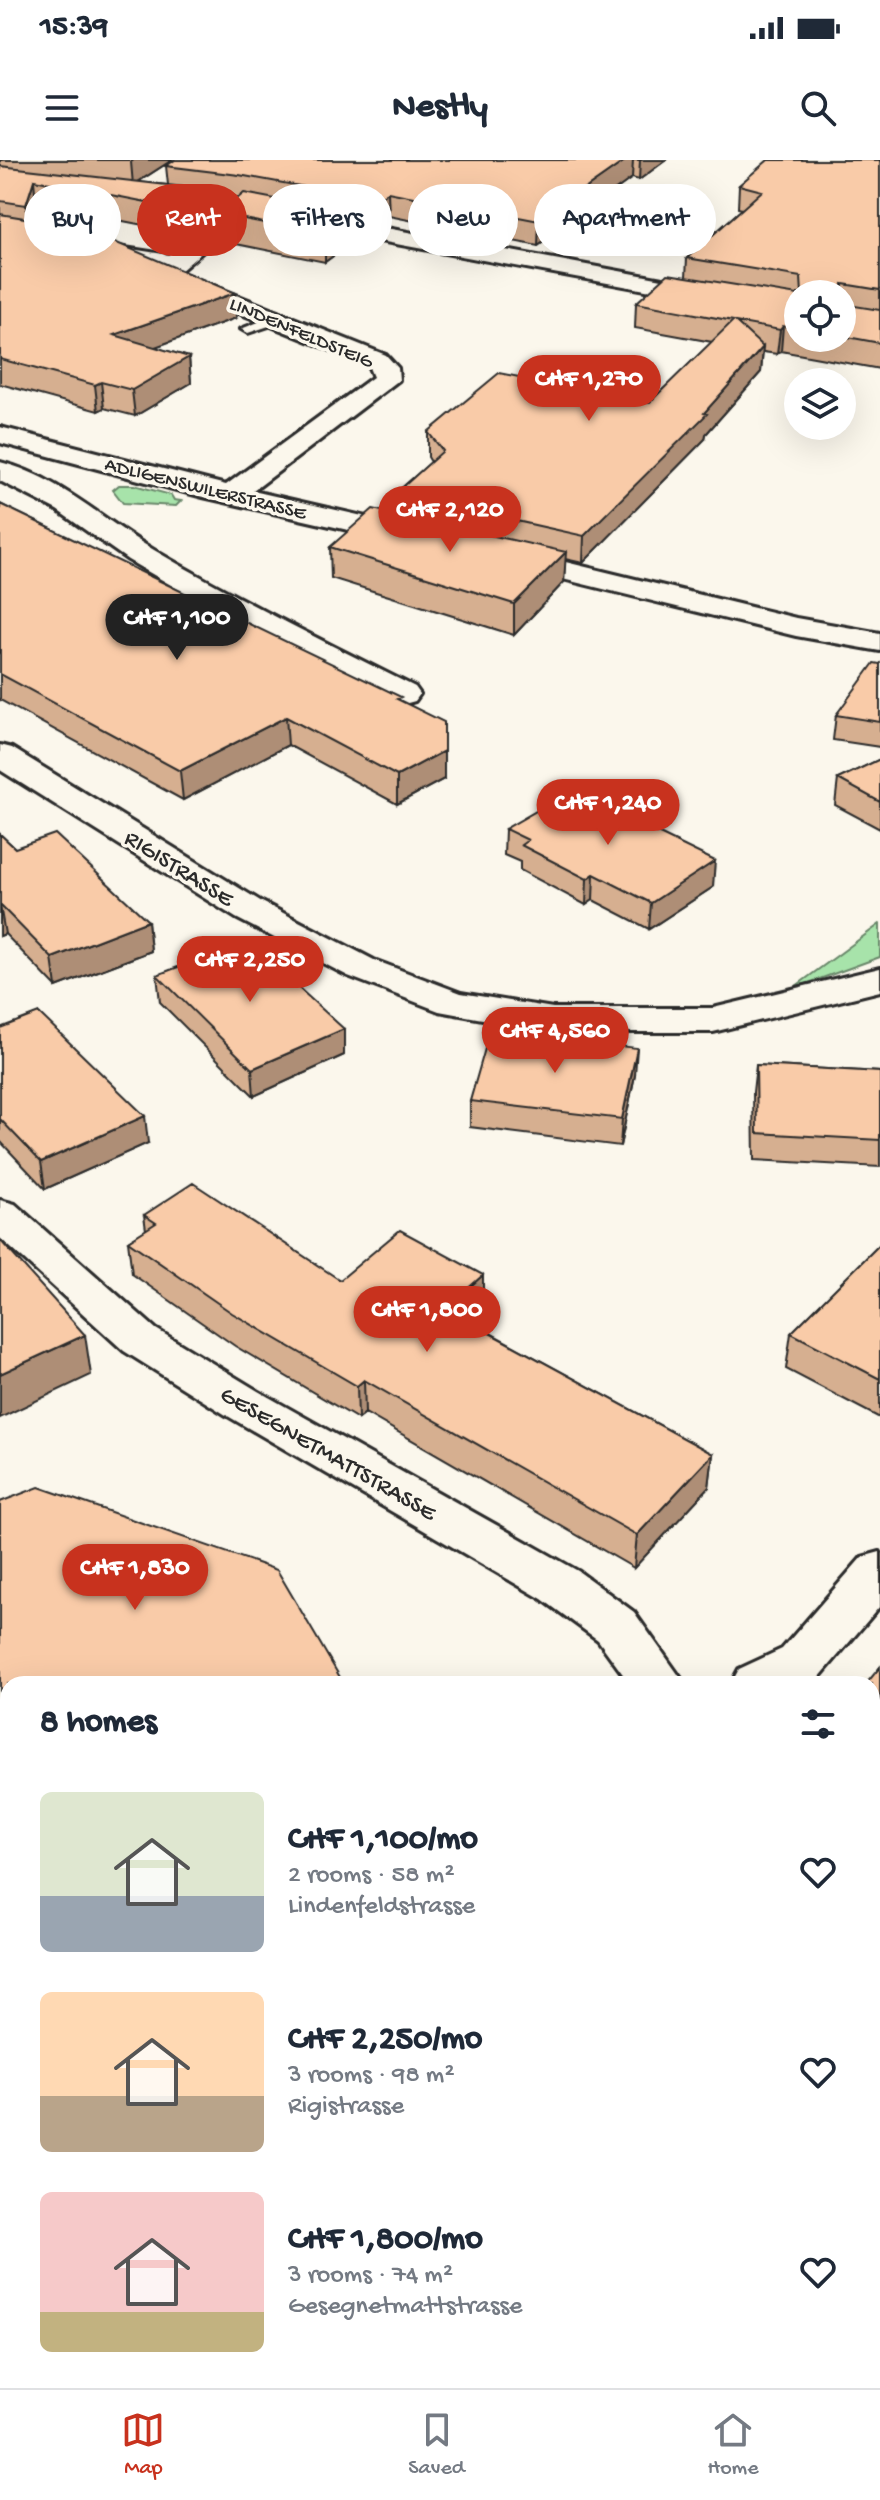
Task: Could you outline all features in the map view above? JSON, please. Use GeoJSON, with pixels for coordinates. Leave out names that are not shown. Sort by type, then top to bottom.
{"type":"FeatureCollection","features":[{"type":"Feature","properties":{"kind":"street"},"geometry":{"type":"LineString","coordinates":[[153,184],[167,177]]}},
{"type":"Feature","properties":{"kind":"street"},"geometry":{"type":"LineString","coordinates":[[247,209],[572,272],[784,309]]}},
{"type":"Feature","properties":{"kind":"street"},"geometry":{"type":"LineString","coordinates":[[176,260],[181,256]]}},
{"type":"Feature","properties":{"kind":"street","name":"LINDENFELDSTEIG"},"geometry":{"type":"LineString","coordinates":[[176,260],[168,267],[166,275],[377,360],[385,368],[386,380],[231,494]]}},
{"type":"Feature","properties":{"kind":"street","name":"ADLIGENSWILERSTRASSE"},"geometry":{"type":"LineString","coordinates":[[0,435],[231,494],[443,542]]}},
{"type":"Feature","properties":{"kind":"street"},"geometry":{"type":"LineString","coordinates":[[0,470],[67,504],[139,554],[242,613],[404,694]]}},
{"type":"Feature","properties":{"kind":"street"},"geometry":{"type":"LineString","coordinates":[[488,552],[796,627],[880,642]]}},
{"type":"Feature","properties":{"kind":"street","name":"RIGISTRASSE"},"geometry":{"type":"LineString","coordinates":[[0,755],[249,910],[361,968],[453,1003],[553,1020],[713,1020],[880,979]]}},
{"type":"Feature","properties":{"kind":"street","name":"GESEGNETMATTSTRASSE"},"geometry":{"type":"LineString","coordinates":[[0,1214],[140,1340],[242,1403],[560,1585],[616,1626],[653,1676]]}},
{"type":"Feature","properties":{"kind":"street"},"geometry":{"type":"LineString","coordinates":[[774,1676],[800,1664],[880,1571]]}},
{"type":"Feature","properties":{"kind":"lane"},"geometry":{"type":"LineString","coordinates":[[121,251],[176,260]]}},
{"type":"Feature","properties":{"kind":"lane"},"geometry":{"type":"LineString","coordinates":[[248,329],[276,319]]}},
{"type":"Feature","properties":{"kind":"green space"},"geometry":{"type":"Polygon","coordinates":[[[119,485],[134,485],[171,495],[174,500],[181,501],[176,506],[123,503],[113,490],[119,485]]]}},
{"type":"Feature","properties":{"kind":"green space"},"geometry":{"type":"Polygon","coordinates":[[[880,924],[880,957],[792,989],[880,924]]]}},
{"type":"Feature","properties":{"kind":"building"},"geometry":{"type":"Polygon","coordinates":[[[175,160],[626,160],[592,184],[534,184],[534,220],[518,217],[518,184],[408,184],[408,196],[392,193],[392,184],[288,184],[166,166],[175,160]]]}},
{"type":"Feature","properties":{"kind":"building"},"geometry":{"type":"Polygon","coordinates":[[[768,160],[880,160],[880,290],[856,286],[856,280],[801,280],[801,277],[687,258],[716,256],[716,232],[762,191],[739,185],[768,160]]]}},
{"type":"Feature","properties":{"kind":"building"},"geometry":{"type":"Polygon","coordinates":[[[0,166],[158,184],[137,184],[137,200],[121,197],[121,184],[54,184],[34,180],[33,184],[24,184],[24,205],[0,201],[0,166]]]}},
{"type":"Feature","properties":{"kind":"building"},"geometry":{"type":"Polygon","coordinates":[[[247,194],[263,197],[263,223],[247,220],[247,194]]]}},
{"type":"Feature","properties":{"kind":"building"},"geometry":{"type":"Polygon","coordinates":[[[0,214],[24,218],[24,256],[121,256],[121,245],[137,252],[137,256],[148,256],[235,293],[114,335],[189,357],[132,390],[101,382],[95,385],[0,359],[0,214]]]}},
{"type":"Feature","properties":{"kind":"building"},"geometry":{"type":"Polygon","coordinates":[[[668,274],[784,293],[784,326],[780,330],[736,322],[763,347],[704,413],[707,414],[584,536],[395,494],[443,451],[428,432],[499,373],[649,403],[733,321],[636,303],[668,274]]]}},
{"type":"Feature","properties":{"kind":"building"},"geometry":{"type":"Polygon","coordinates":[[[856,306],[880,310],[880,343],[856,339],[856,306]]]}},
{"type":"Feature","properties":{"kind":"building"},"geometry":{"type":"Polygon","coordinates":[[[0,504],[401,697],[397,699],[444,722],[444,751],[397,776],[286,717],[180,771],[0,674],[0,504]]]}},
{"type":"Feature","properties":{"kind":"building"},"geometry":{"type":"Polygon","coordinates":[[[373,509],[566,552],[514,604],[330,547],[373,509]]]}},
{"type":"Feature","properties":{"kind":"building"},"geometry":{"type":"Polygon","coordinates":[[[874,663],[880,664],[880,722],[836,715],[874,663]]]}},
{"type":"Feature","properties":{"kind":"building"},"geometry":{"type":"Polygon","coordinates":[[[880,759],[880,802],[838,779],[880,759]]]}},
{"type":"Feature","properties":{"kind":"building"},"geometry":{"type":"Polygon","coordinates":[[[571,791],[715,861],[651,903],[594,874],[587,879],[521,845],[528,840],[505,829],[571,791]]]}},
{"type":"Feature","properties":{"kind":"building"},"geometry":{"type":"Polygon","coordinates":[[[0,834],[15,848],[55,834],[148,921],[52,958],[0,905],[0,834]]]}},
{"type":"Feature","properties":{"kind":"building"},"geometry":{"type":"Polygon","coordinates":[[[247,941],[344,1029],[252,1069],[157,975],[247,941]]]}},
{"type":"Feature","properties":{"kind":"building"},"geometry":{"type":"Polygon","coordinates":[[[39,1013],[145,1116],[41,1162],[0,1119],[0,1028],[39,1013]]]}},
{"type":"Feature","properties":{"kind":"building"},"geometry":{"type":"Polygon","coordinates":[[[490,1031],[637,1048],[622,1119],[470,1101],[490,1031]]]}},
{"type":"Feature","properties":{"kind":"building"},"geometry":{"type":"Polygon","coordinates":[[[756,1065],[880,1072],[880,1140],[757,1133],[756,1065]]]}},
{"type":"Feature","properties":{"kind":"building"},"geometry":{"type":"Polygon","coordinates":[[[193,1183],[340,1280],[400,1230],[483,1275],[445,1309],[713,1454],[637,1535],[364,1380],[357,1386],[232,1313],[128,1241],[156,1223],[144,1215],[193,1183]]]}},
{"type":"Feature","properties":{"kind":"building"},"geometry":{"type":"Polygon","coordinates":[[[0,1240],[85,1335],[0,1374],[0,1240]]]}},
{"type":"Feature","properties":{"kind":"building"},"geometry":{"type":"Polygon","coordinates":[[[880,1244],[880,1379],[791,1333],[880,1244]]]}},
{"type":"Feature","properties":{"kind":"building"},"geometry":{"type":"Polygon","coordinates":[[[39,1487],[277,1570],[339,1676],[0,1676],[0,1502],[39,1487]]]}}]}
